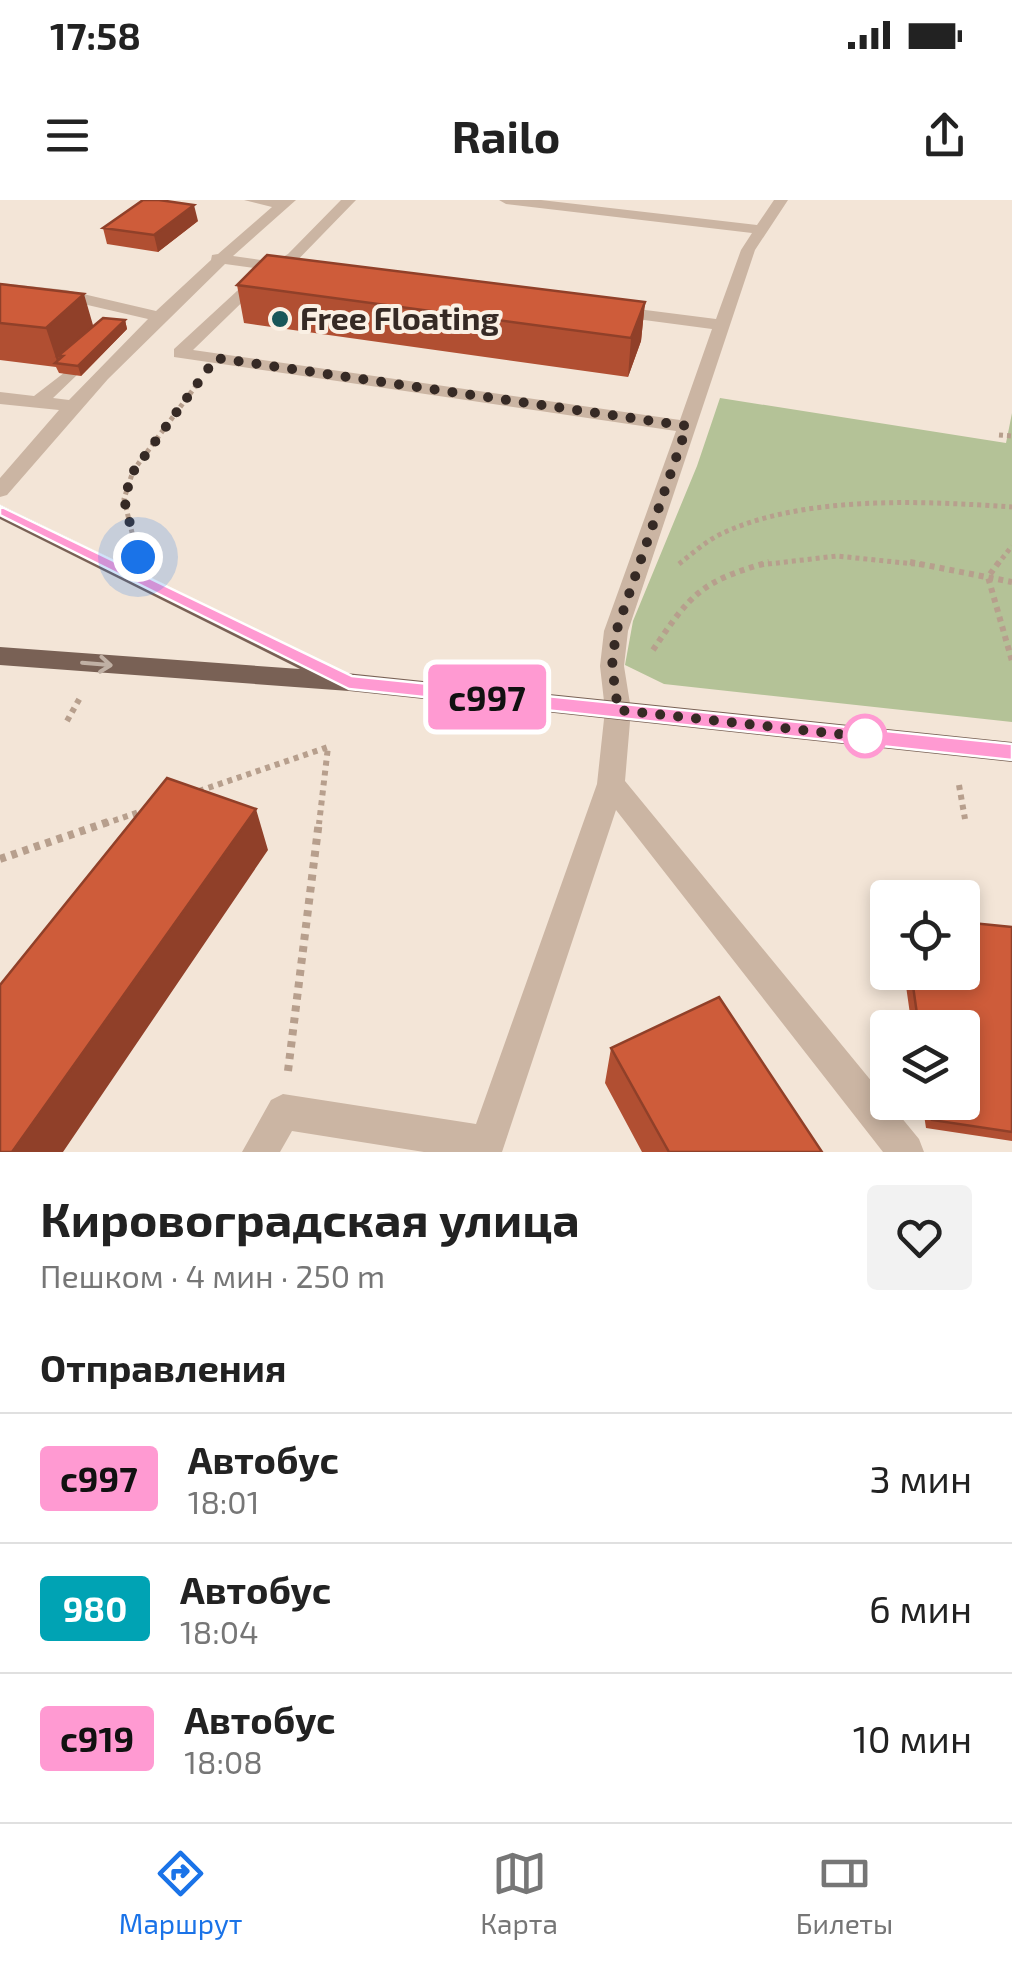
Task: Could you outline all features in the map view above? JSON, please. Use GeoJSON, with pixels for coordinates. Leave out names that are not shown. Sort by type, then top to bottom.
{"type":"FeatureCollection","features":[{"type":"Feature","properties":{"kind":"main road"},"geometry":{"type":"LineString","coordinates":[[0,511],[349,682]]}},
{"type":"Feature","properties":{"kind":"main road"},"geometry":{"type":"LineString","coordinates":[[0,656],[349,682],[1012,752]]}},
{"type":"Feature","properties":{"kind":"street"},"geometry":{"type":"LineString","coordinates":[[251,200],[286,202]]}},
{"type":"Feature","properties":{"kind":"street"},"geometry":{"type":"LineString","coordinates":[[349,200],[292,256],[286,268],[258,278],[180,353],[687,426]]}},
{"type":"Feature","properties":{"kind":"street"},"geometry":{"type":"LineString","coordinates":[[506,200],[758,230]]}},
{"type":"Feature","properties":{"kind":"street"},"geometry":{"type":"LineString","coordinates":[[260,1152],[283,1112],[487,1144],[611,784],[618,710],[612,666],[616,632],[758,230],[781,200]]}},
{"type":"Feature","properties":{"kind":"street"},"geometry":{"type":"LineString","coordinates":[[0,491],[71,406],[217,258],[286,202]]}},
{"type":"Feature","properties":{"kind":"street"},"geometry":{"type":"LineString","coordinates":[[217,258],[286,268]]}},
{"type":"Feature","properties":{"kind":"street"},"geometry":{"type":"LineString","coordinates":[[0,288],[66,296],[160,318]]}},
{"type":"Feature","properties":{"kind":"street"},"geometry":{"type":"LineString","coordinates":[[586,308],[722,325]]}},
{"type":"Feature","properties":{"kind":"street"},"geometry":{"type":"LineString","coordinates":[[39,402],[69,374]]}},
{"type":"Feature","properties":{"kind":"street"},"geometry":{"type":"LineString","coordinates":[[0,398],[71,406]]}},
{"type":"Feature","properties":{"kind":"street"},"geometry":{"type":"LineString","coordinates":[[611,784],[906,1152]]}},
{"type":"Feature","properties":{"kind":"path"},"geometry":{"type":"LineString","coordinates":[[138,557],[124,499],[133,472],[216,358]]}},
{"type":"Feature","properties":{"kind":"path"},"geometry":{"type":"LineString","coordinates":[[999,435],[1012,436]]}},
{"type":"Feature","properties":{"kind":"path"},"geometry":{"type":"LineString","coordinates":[[677,565],[723,533],[776,518],[908,503],[1012,507]]}},
{"type":"Feature","properties":{"kind":"path"},"geometry":{"type":"LineString","coordinates":[[988,577],[1012,546]]}},
{"type":"Feature","properties":{"kind":"path"},"geometry":{"type":"LineString","coordinates":[[677,615],[707,584],[755,564],[817,556],[894,558],[1012,582]]}},
{"type":"Feature","properties":{"kind":"path"},"geometry":{"type":"LineString","coordinates":[[988,577],[1012,661]]}},
{"type":"Feature","properties":{"kind":"path"},"geometry":{"type":"LineString","coordinates":[[182,797],[328,748],[283,1112]]}},
{"type":"Feature","properties":{"kind":"path"},"geometry":{"type":"LineString","coordinates":[[959,785],[965,819]]}},
{"type":"Feature","properties":{"kind":"path"},"geometry":{"type":"LineString","coordinates":[[0,859],[164,803]]}},
{"type":"Feature","properties":{"kind":"green space"},"geometry":{"type":"Polygon","coordinates":[[[720,398],[1006,443],[1012,413],[1012,722],[664,684],[625,665],[633,621],[697,466],[720,398]]]}},
{"type":"Feature","properties":{"kind":"building"},"geometry":{"type":"Polygon","coordinates":[[[143,200],[194,205],[154,235],[103,228],[143,200]]]}},
{"type":"Feature","properties":{"kind":"building"},"geometry":{"type":"Polygon","coordinates":[[[267,255],[645,302],[631,338],[237,285],[267,255]]]}},
{"type":"Feature","properties":{"kind":"building"},"geometry":{"type":"Polygon","coordinates":[[[0,284],[84,294],[46,328],[0,323],[0,284]]]}},
{"type":"Feature","properties":{"kind":"building"},"geometry":{"type":"Polygon","coordinates":[[[103,318],[125,320],[78,366],[55,363],[63,356],[58,356],[103,318]]]}},
{"type":"Feature","properties":{"kind":"building"},"geometry":{"type":"Polygon","coordinates":[[[167,778],[256,809],[12,1152],[0,1152],[0,985],[167,778]]]}},
{"type":"Feature","properties":{"kind":"building"},"geometry":{"type":"Polygon","coordinates":[[[980,924],[1012,927],[1012,1132],[932,1120],[980,1120],[980,1010],[916,1010],[914,990],[980,990],[980,924]]]}},
{"type":"Feature","properties":{"kind":"building"},"geometry":{"type":"Polygon","coordinates":[[[719,997],[822,1152],[669,1152],[611,1048],[719,997]]]}},
{"type":"Feature","properties":{"kind":"bus line","name":"с997"},"geometry":{"type":"LineString","coordinates":[[0,511],[349,682],[1012,752]]}},
{"type":"Feature","properties":{"kind":"place","name":"Free Floating"},"geometry":{"type":"Point","coordinates":[280,319]}},
{"type":"Feature","properties":{"kind":"route"},"geometry":{"type":"LineString","coordinates":[[138,557],[124,499],[133,472],[216,358],[687,426],[616,632],[612,666],[618,710],[875,738],[865,736]]}}]}
